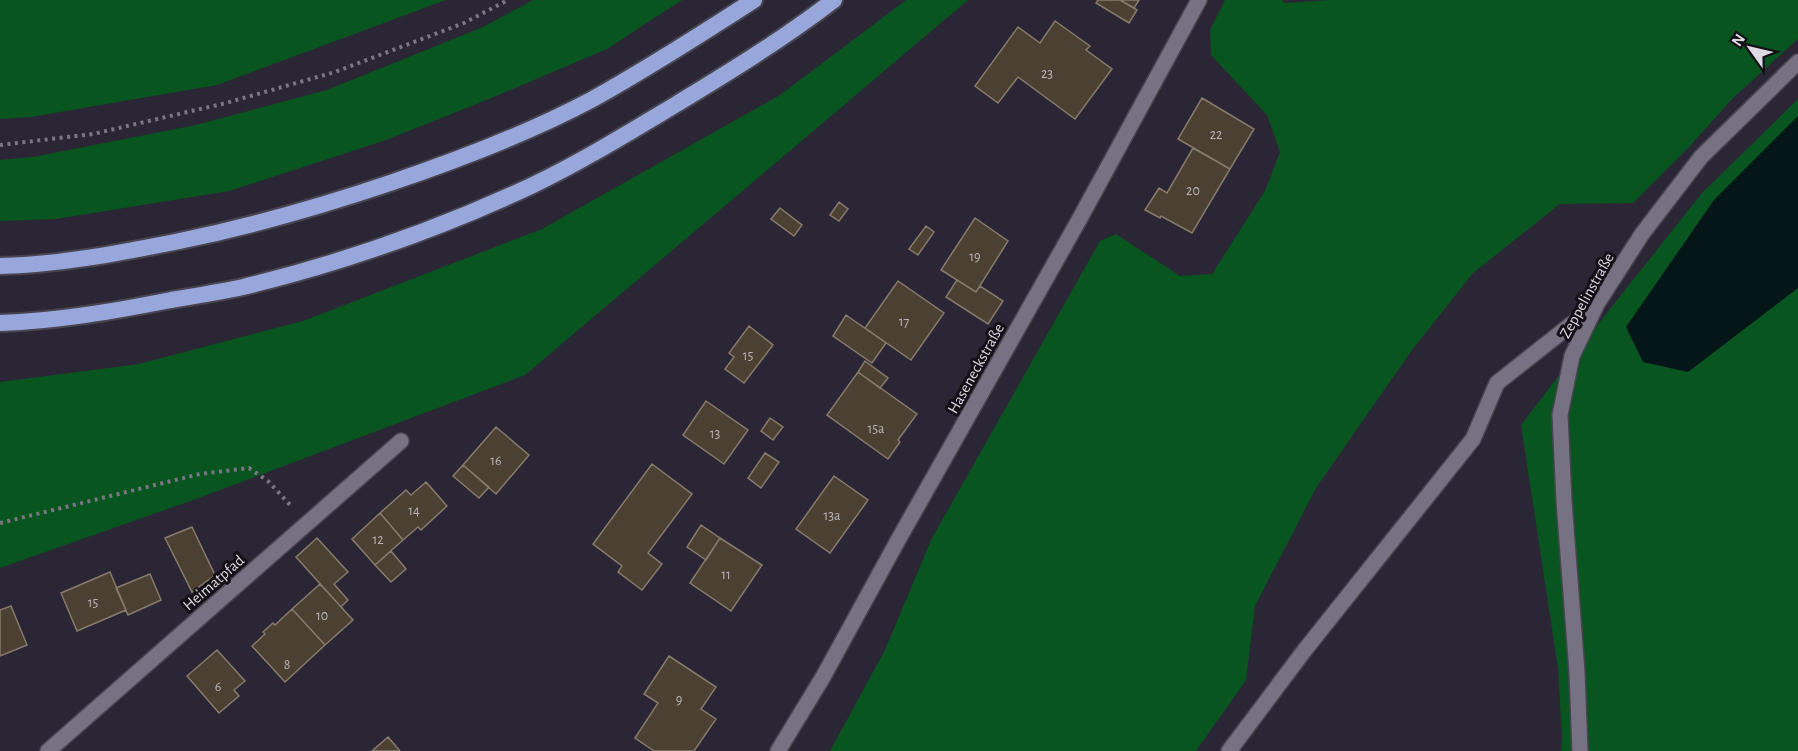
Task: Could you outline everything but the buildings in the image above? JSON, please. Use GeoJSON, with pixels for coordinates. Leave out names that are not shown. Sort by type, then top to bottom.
{"type":"FeatureCollection","features":[{"type":"Feature","properties":{"kind":"highway"},"geometry":{"type":"LineString","coordinates":[[0,267],[25,266],[126,252],[221,233],[325,205],[421,172],[508,140],[590,100],[687,44],[754,0]]}},
{"type":"Feature","properties":{"kind":"highway"},"geometry":{"type":"LineString","coordinates":[[0,323],[37,322],[132,308],[242,287],[358,254],[453,219],[532,185],[616,140],[716,80],[834,0]]}},
{"type":"Feature","properties":{"kind":"street","name":"Haseneckstraße"},"geometry":{"type":"LineString","coordinates":[[778,751],[824,677],[1199,0]]}},
{"type":"Feature","properties":{"kind":"street","name":"Zeppelinstraße"},"geometry":{"type":"LineString","coordinates":[[1580,751],[1560,416],[1572,356],[1597,304],[1642,234],[1701,157],[1798,62]]}},
{"type":"Feature","properties":{"kind":"street"},"geometry":{"type":"LineString","coordinates":[[1229,751],[1304,651],[1473,439],[1497,383],[1597,304]]}},
{"type":"Feature","properties":{"kind":"street","name":"Heimatpfad"},"geometry":{"type":"LineString","coordinates":[[48,751],[401,441]]}},
{"type":"Feature","properties":{"kind":"path"},"geometry":{"type":"LineString","coordinates":[[0,145],[93,134],[226,103],[335,72],[464,23],[508,0]]}},
{"type":"Feature","properties":{"kind":"path"},"geometry":{"type":"LineString","coordinates":[[0,523],[190,476],[249,468],[268,482],[307,524]]}},
{"type":"Feature","properties":{"kind":"green space"},"geometry":{"type":"Polygon","coordinates":[[[0,0],[446,0],[217,85],[31,117],[0,119],[0,0]]]}},
{"type":"Feature","properties":{"kind":"green space"},"geometry":{"type":"Polygon","coordinates":[[[533,0],[682,0],[607,49],[489,99],[386,140],[229,191],[56,219],[0,221],[0,160],[33,157],[196,125],[327,90],[483,27],[533,0]]]}},
{"type":"Feature","properties":{"kind":"green space"},"geometry":{"type":"Polygon","coordinates":[[[906,0],[968,0],[525,375],[196,499],[0,568],[0,382],[139,364],[303,321],[542,229],[780,95],[906,0]]]}},
{"type":"Feature","properties":{"kind":"green space"},"geometry":{"type":"Polygon","coordinates":[[[1225,0],[1282,0],[1285,3],[1328,0],[1798,0],[1798,39],[1732,99],[1689,147],[1633,203],[1560,204],[1473,273],[1412,350],[1316,488],[1255,606],[1246,680],[1196,751],[830,751],[885,650],[932,538],[1100,241],[1116,234],[1180,276],[1212,274],[1265,191],[1280,152],[1267,115],[1211,55],[1210,30],[1225,0]]]}},
{"type":"Feature","properties":{"kind":"green space"},"geometry":{"type":"Polygon","coordinates":[[[1798,99],[1798,751],[1561,751],[1558,668],[1521,425],[1702,193],[1798,99]]]}},
{"type":"Feature","properties":{"kind":"shaded area"},"geometry":{"type":"Polygon","coordinates":[[[1798,116],[1798,288],[1688,372],[1643,362],[1626,327],[1714,200],[1798,116]]]}}]}
